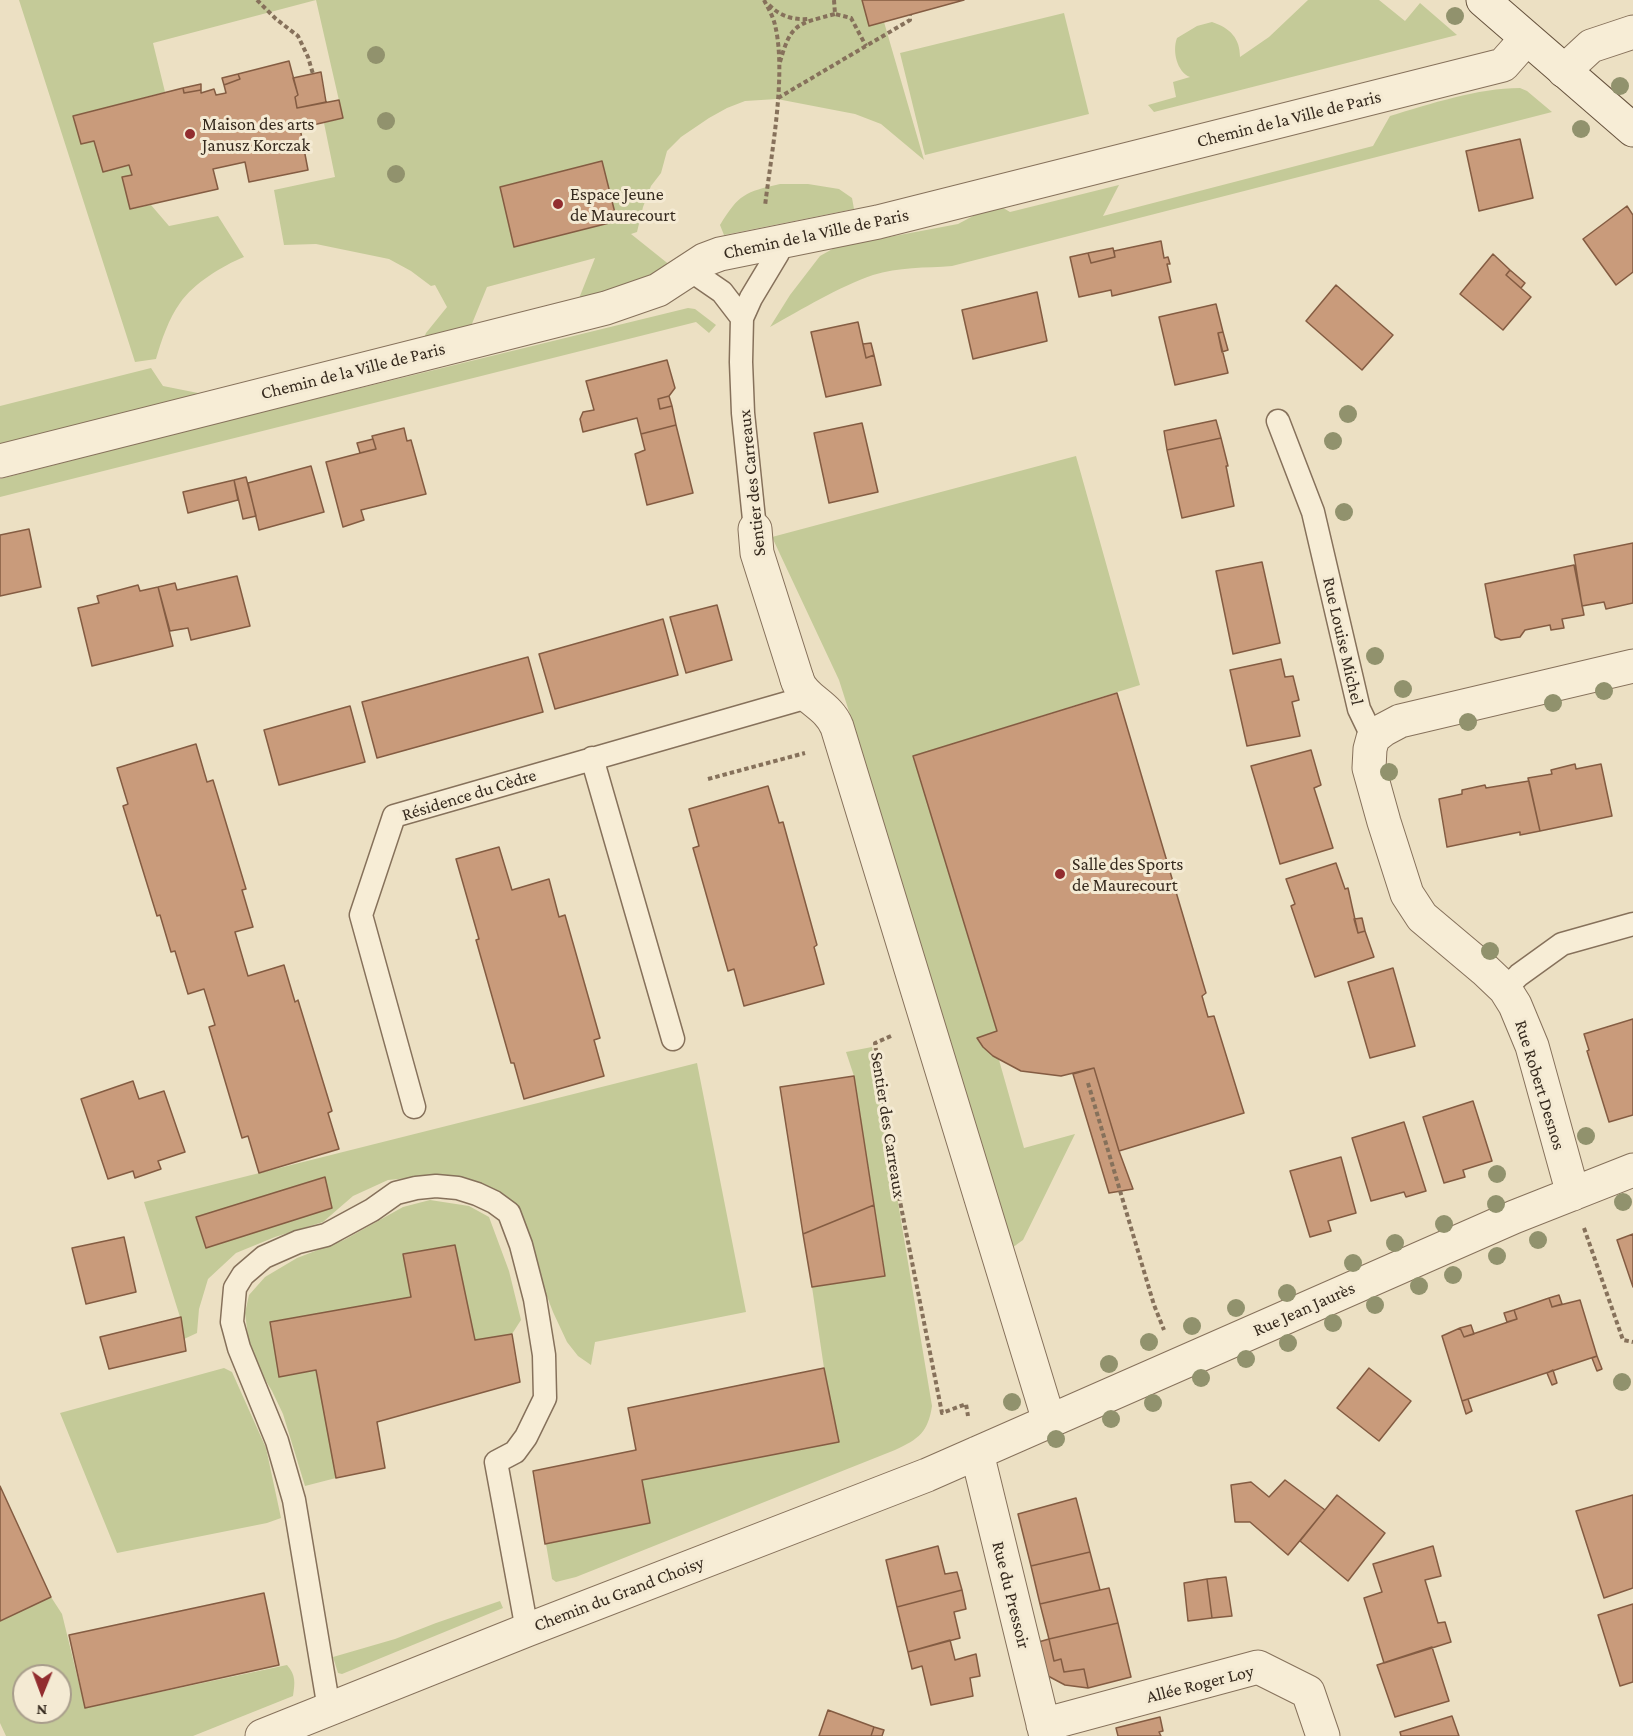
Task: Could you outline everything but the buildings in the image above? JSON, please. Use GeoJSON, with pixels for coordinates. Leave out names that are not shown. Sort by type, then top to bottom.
{"type":"FeatureCollection","features":[{"type":"Feature","properties":{"kind":"street"},"geometry":{"type":"LineString","coordinates":[[1483,0],[1633,130]]}},
{"type":"Feature","properties":{"kind":"street"},"geometry":{"type":"LineString","coordinates":[[1564,71],[1591,46],[1633,33]]}},
{"type":"Feature","properties":{"kind":"street","name":"Chemin de la Ville de Paris"},"geometry":{"type":"LineString","coordinates":[[0,461],[606,308],[658,290],[704,260],[720,254],[871,223],[1503,65],[1526,39]]}},
{"type":"Feature","properties":{"kind":"street","name":"Sentier des Carreaux"},"geometry":{"type":"LineString","coordinates":[[756,529],[757,554],[803,693],[825,708],[833,717],[837,727],[1049,1421]]}},
{"type":"Feature","properties":{"kind":"street"},"geometry":{"type":"LineString","coordinates":[[1373,738],[1400,721],[1633,666]]}},
{"type":"Feature","properties":{"kind":"street","name":"Rue Robert Desnos"},"geometry":{"type":"LineString","coordinates":[[1373,738],[1369,768],[1407,894],[1422,917],[1505,989],[1515,1005],[1532,1046],[1573,1194]]}},
{"type":"Feature","properties":{"kind":"street","name":"Rue Jean Jaurès"},"geometry":{"type":"LineString","coordinates":[[977,1453],[1514,1217],[1633,1170]]}},
{"type":"Feature","properties":{"kind":"street","name":"Chemin du Grand Choisy"},"geometry":{"type":"LineString","coordinates":[[261,1736],[927,1475],[977,1453]]}},
{"type":"Feature","properties":{"kind":"street","name":"Rue du Pressoir"},"geometry":{"type":"LineString","coordinates":[[977,1453],[1045,1730]]}},
{"type":"Feature","properties":{"kind":"street","name":"Allée Roger Loy"},"geometry":{"type":"LineString","coordinates":[[1045,1730],[1258,1667],[1308,1692],[1323,1736]]}},
{"type":"Feature","properties":{"kind":"lane"},"geometry":{"type":"LineString","coordinates":[[690,270],[722,292],[742,318],[751,298],[778,253],[768,244]]}},
{"type":"Feature","properties":{"kind":"lane","name":"Sentier des Carreaux"},"geometry":{"type":"LineString","coordinates":[[742,318],[743,413],[756,529]]}},
{"type":"Feature","properties":{"kind":"lane","name":"Rue Louise Michel"},"geometry":{"type":"LineString","coordinates":[[1278,421],[1313,512],[1359,709],[1373,738]]}},
{"type":"Feature","properties":{"kind":"lane","name":"Résidence du Cèdre"},"geometry":{"type":"LineString","coordinates":[[414,1107],[361,915],[394,816],[592,759],[803,693]]}},
{"type":"Feature","properties":{"kind":"lane"},"geometry":{"type":"LineString","coordinates":[[592,759],[673,1039]]}},
{"type":"Feature","properties":{"kind":"lane"},"geometry":{"type":"LineString","coordinates":[[1505,989],[1519,975],[1562,944],[1633,924]]}},
{"type":"Feature","properties":{"kind":"lane"},"geometry":{"type":"LineString","coordinates":[[329,1709],[294,1500],[277,1441],[239,1348],[232,1322],[235,1288],[243,1275],[264,1257],[297,1242],[326,1235],[363,1215],[396,1193],[436,1186],[458,1188],[477,1194],[494,1202],[509,1213],[521,1245],[544,1355],[545,1398],[526,1437],[515,1452],[496,1462],[527,1630]]}},
{"type":"Feature","properties":{"kind":"path"},"geometry":{"type":"LineString","coordinates":[[257,0],[298,36],[313,74]]}},
{"type":"Feature","properties":{"kind":"path"},"geometry":{"type":"LineString","coordinates":[[834,0],[835,14]]}},
{"type":"Feature","properties":{"kind":"path"},"geometry":{"type":"LineString","coordinates":[[764,1],[775,11],[789,18],[815,19]]}},
{"type":"Feature","properties":{"kind":"path"},"geometry":{"type":"LineString","coordinates":[[764,1],[775,24],[778,66],[768,244]]}},
{"type":"Feature","properties":{"kind":"path"},"geometry":{"type":"LineString","coordinates":[[778,66],[788,36],[796,27],[835,14],[851,18],[866,46]]}},
{"type":"Feature","properties":{"kind":"path"},"geometry":{"type":"LineString","coordinates":[[777,99],[910,20],[910,15]]}},
{"type":"Feature","properties":{"kind":"path"},"geometry":{"type":"LineString","coordinates":[[708,779],[814,750],[803,693]]}},
{"type":"Feature","properties":{"kind":"path","name":"Sentier des Carreaux"},"geometry":{"type":"LineString","coordinates":[[897,1034],[875,1042],[891,1156],[942,1413],[966,1404],[977,1453]]}},
{"type":"Feature","properties":{"kind":"path"},"geometry":{"type":"LineString","coordinates":[[1088,1083],[1154,1305],[1177,1365]]}},
{"type":"Feature","properties":{"kind":"path"},"geometry":{"type":"LineString","coordinates":[[1573,1194],[1623,1340],[1633,1342]]}},
{"type":"Feature","properties":{"kind":"green space"},"geometry":{"type":"Polygon","coordinates":[[[19,0],[316,0],[153,43],[165,92],[73,116],[81,144],[94,141],[103,172],[129,165],[132,175],[122,177],[130,209],[151,205],[169,226],[218,216],[244,257],[209,276],[186,296],[169,323],[156,359],[135,362],[19,0]]]}},
{"type":"Feature","properties":{"kind":"green space"},"geometry":{"type":"Polygon","coordinates":[[[316,0],[862,0],[869,26],[884,22],[924,160],[881,124],[855,114],[777,99],[745,101],[709,118],[681,137],[667,151],[661,173],[651,186],[643,207],[637,232],[631,234],[676,270],[576,306],[595,258],[487,287],[469,331],[424,338],[447,307],[435,285],[431,286],[411,271],[389,259],[316,244],[284,245],[274,190],[335,177],[324,123],[343,118],[316,0]]]}},
{"type":"Feature","properties":{"kind":"green space"},"geometry":{"type":"Polygon","coordinates":[[[1308,0],[1379,0],[1405,21],[1420,3],[1457,35],[1154,112],[1148,105],[1176,97],[1173,82],[1190,77],[1182,71],[1177,60],[1175,49],[1177,38],[1197,26],[1212,22],[1224,27],[1233,35],[1240,50],[1240,57],[1269,37],[1308,0]]]}},
{"type":"Feature","properties":{"kind":"green space"},"geometry":{"type":"Polygon","coordinates":[[[1064,13],[1089,114],[925,155],[900,53],[1064,13]]]}},
{"type":"Feature","properties":{"kind":"green space"},"geometry":{"type":"Polygon","coordinates":[[[1520,88],[1552,112],[952,266],[883,272],[834,292],[770,327],[790,295],[820,256],[836,247],[958,224],[975,215],[985,205],[995,203],[1010,212],[1119,185],[1103,216],[1373,146],[1390,116],[1471,94],[1520,88]]]}},
{"type":"Feature","properties":{"kind":"green space"},"geometry":{"type":"Polygon","coordinates":[[[780,184],[808,184],[839,189],[852,198],[854,209],[724,235],[720,225],[738,201],[751,192],[780,184]]]}},
{"type":"Feature","properties":{"kind":"green space"},"geometry":{"type":"Polygon","coordinates":[[[688,308],[695,309],[716,325],[709,333],[696,322],[0,497],[0,479],[213,424],[688,308]]]}},
{"type":"Feature","properties":{"kind":"green space"},"geometry":{"type":"Polygon","coordinates":[[[151,368],[163,386],[198,393],[196,397],[0,451],[0,406],[151,368]]]}},
{"type":"Feature","properties":{"kind":"green space"},"geometry":{"type":"Polygon","coordinates":[[[1076,456],[1140,685],[913,756],[997,1031],[977,1038],[999,1060],[1024,1148],[1075,1134],[1023,1240],[1009,1250],[839,680],[772,537],[1076,456]]]}},
{"type":"Feature","properties":{"kind":"green space"},"geometry":{"type":"Polygon","coordinates":[[[872,1047],[932,1406],[925,1428],[916,1438],[895,1450],[576,1577],[556,1582],[552,1579],[546,1544],[649,1523],[642,1480],[839,1442],[824,1368],[812,1287],[885,1275],[854,1076],[846,1052],[872,1047]]]}},
{"type":"Feature","properties":{"kind":"green space"},"geometry":{"type":"Polygon","coordinates":[[[697,1063],[746,1312],[595,1342],[591,1365],[578,1356],[567,1342],[523,1234],[440,1175],[388,1180],[353,1196],[323,1222],[275,1237],[236,1253],[208,1279],[199,1309],[197,1333],[184,1339],[180,1317],[144,1202],[697,1063]]]}},
{"type":"Feature","properties":{"kind":"green space"},"geometry":{"type":"Polygon","coordinates":[[[430,1200],[469,1206],[489,1217],[509,1271],[521,1320],[512,1334],[475,1340],[455,1245],[403,1254],[411,1297],[279,1377],[316,1370],[336,1478],[305,1486],[283,1414],[258,1368],[249,1344],[245,1313],[249,1295],[265,1277],[297,1258],[344,1240],[403,1207],[430,1200]]]}},
{"type":"Feature","properties":{"kind":"green space"},"geometry":{"type":"Polygon","coordinates":[[[224,1368],[232,1372],[266,1448],[281,1518],[267,1523],[117,1553],[60,1413],[224,1368]]]}},
{"type":"Feature","properties":{"kind":"green space"},"geometry":{"type":"Polygon","coordinates":[[[51,1597],[62,1614],[85,1708],[287,1665],[294,1679],[293,1696],[193,1736],[6,1736],[0,1723],[0,1621],[51,1597]]]}},
{"type":"Feature","properties":{"kind":"green space"},"geometry":{"type":"Polygon","coordinates":[[[500,1601],[503,1608],[342,1674],[338,1673],[333,1657],[395,1639],[500,1601]]]}},
{"type":"Feature","properties":{"kind":"place","name":"Maison des arts Janusz Korczak"},"geometry":{"type":"Point","coordinates":[190,134]}},
{"type":"Feature","properties":{"kind":"place","name":"Espace Jeune de Maurecourt"},"geometry":{"type":"Point","coordinates":[558,204]}},
{"type":"Feature","properties":{"kind":"place","name":"Salle des Sports de Maurecourt"},"geometry":{"type":"Point","coordinates":[1060,874]}}]}
